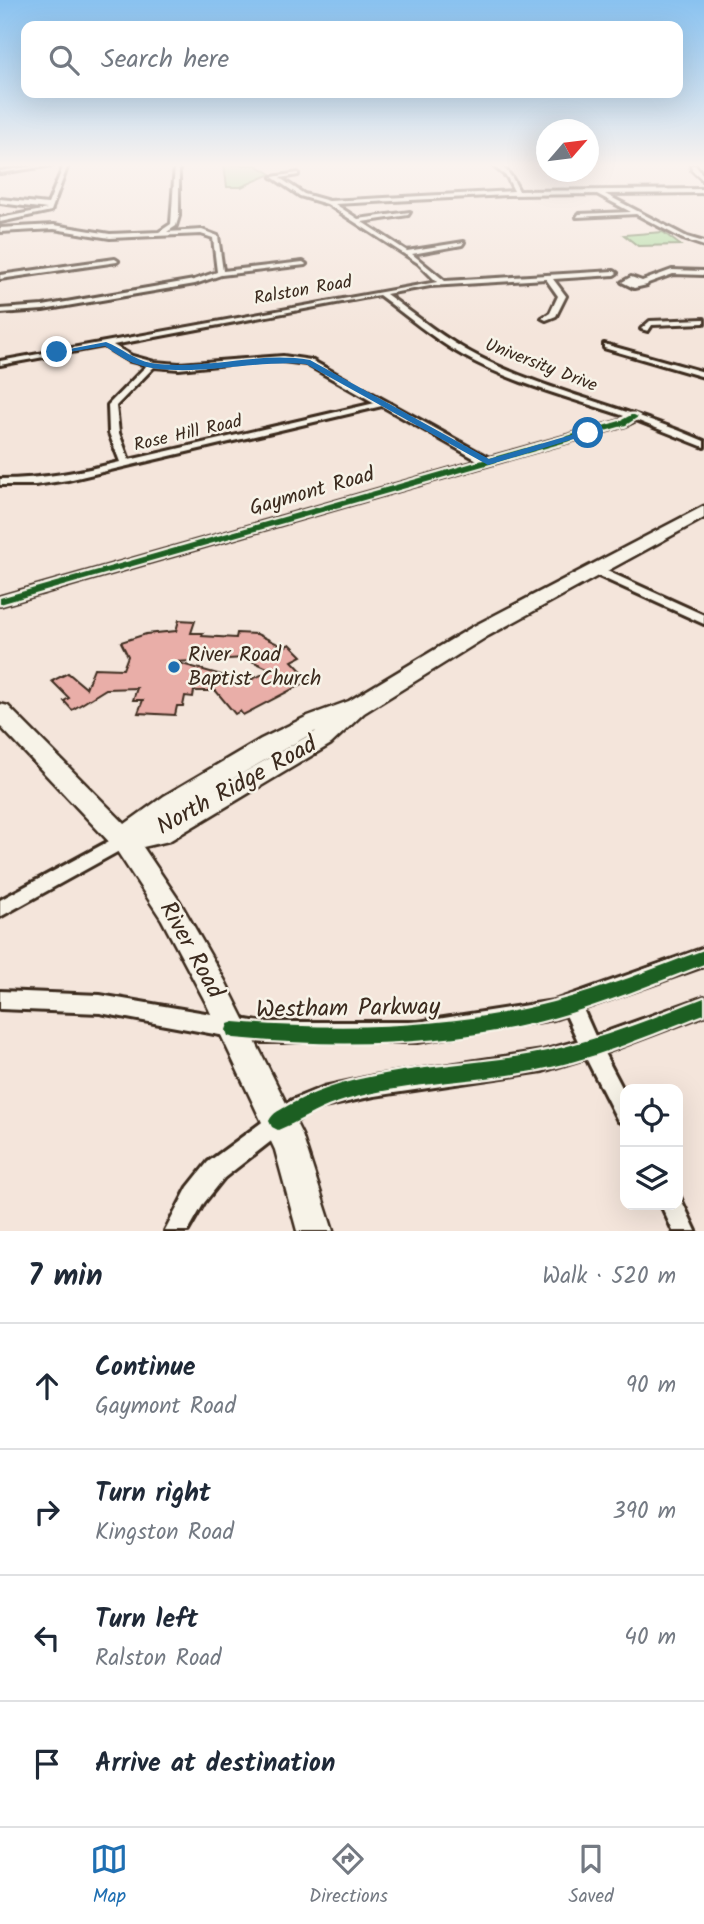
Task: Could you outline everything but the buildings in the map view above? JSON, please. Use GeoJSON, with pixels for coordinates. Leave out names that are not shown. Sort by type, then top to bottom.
{"type":"FeatureCollection","features":[{"type":"Feature","properties":{"kind":"main road","name":"North Ridge Road"},"geometry":{"type":"LineString","coordinates":[[124,840],[160,833],[323,738],[356,706],[481,631],[704,511]]}},
{"type":"Feature","properties":{"kind":"main road","name":"River Road"},"geometry":{"type":"LineString","coordinates":[[0,712],[124,840],[171,911],[234,1030],[290,1147],[315,1231]]}},
{"type":"Feature","properties":{"kind":"street"},"geometry":{"type":"LineString","coordinates":[[159,233],[175,222]]}},
{"type":"Feature","properties":{"kind":"street"},"geometry":{"type":"LineString","coordinates":[[358,222],[407,253],[443,283]]}},
{"type":"Feature","properties":{"kind":"street"},"geometry":{"type":"LineString","coordinates":[[657,222],[704,244]]}},
{"type":"Feature","properties":{"kind":"street"},"geometry":{"type":"LineString","coordinates":[[0,229],[54,228],[110,236],[192,231],[215,235],[220,272]]}},
{"type":"Feature","properties":{"kind":"street"},"geometry":{"type":"LineString","coordinates":[[407,253],[462,243]]}},
{"type":"Feature","properties":{"kind":"street"},"geometry":{"type":"LineString","coordinates":[[0,277],[115,261]]}},
{"type":"Feature","properties":{"kind":"street"},"geometry":{"type":"LineString","coordinates":[[0,311],[43,308],[195,282],[220,272],[303,264]]}},
{"type":"Feature","properties":{"kind":"street"},"geometry":{"type":"LineString","coordinates":[[645,282],[672,272],[704,273]]}},
{"type":"Feature","properties":{"kind":"street","name":"Ralston Road"},"geometry":{"type":"LineString","coordinates":[[0,363],[443,283],[614,273]]}},
{"type":"Feature","properties":{"kind":"street"},"geometry":{"type":"LineString","coordinates":[[546,318],[553,314],[562,296],[548,277]]}},
{"type":"Feature","properties":{"kind":"street","name":"University Drive"},"geometry":{"type":"LineString","coordinates":[[380,293],[480,361],[531,383],[634,417],[704,444]]}},
{"type":"Feature","properties":{"kind":"street"},"geometry":{"type":"LineString","coordinates":[[645,329],[650,323],[704,321]]}},
{"type":"Feature","properties":{"kind":"street"},"geometry":{"type":"LineString","coordinates":[[662,332],[667,322]]}},
{"type":"Feature","properties":{"kind":"street"},"geometry":{"type":"LineString","coordinates":[[106,344],[134,360],[152,365],[199,366],[277,359],[303,360],[488,462]]}},
{"type":"Feature","properties":{"kind":"street"},"geometry":{"type":"LineString","coordinates":[[607,346],[704,375]]}},
{"type":"Feature","properties":{"kind":"street"},"geometry":{"type":"LineString","coordinates":[[125,465],[114,433],[113,405],[152,365]]}},
{"type":"Feature","properties":{"kind":"street","name":"Rose Hill Road"},"geometry":{"type":"LineString","coordinates":[[0,482],[45,481],[125,465],[381,404]]}},
{"type":"Feature","properties":{"kind":"street","name":"Gaymont Road"},"geometry":{"type":"LineString","coordinates":[[0,601],[623,423],[634,417]]}},
{"type":"Feature","properties":{"kind":"street"},"geometry":{"type":"LineString","coordinates":[[596,570],[704,620]]}},
{"type":"Feature","properties":{"kind":"street"},"geometry":{"type":"LineString","coordinates":[[0,909],[124,840]]}},
{"type":"Feature","properties":{"kind":"street","name":"Westham Parkway"},"geometry":{"type":"LineString","coordinates":[[234,1030],[355,1034],[442,1031],[533,1015],[704,957]]}},
{"type":"Feature","properties":{"kind":"street"},"geometry":{"type":"LineString","coordinates":[[0,1000],[100,1004],[234,1030]]}},
{"type":"Feature","properties":{"kind":"street"},"geometry":{"type":"LineString","coordinates":[[570,1004],[589,1048],[608,1076],[620,1103]]}},
{"type":"Feature","properties":{"kind":"street"},"geometry":{"type":"LineString","coordinates":[[176,1231],[196,1195],[216,1170],[299,1107],[324,1097],[374,1086],[543,1060],[589,1048],[704,1006]]}},
{"type":"Feature","properties":{"kind":"street"},"geometry":{"type":"LineString","coordinates":[[674,1210],[685,1231]]}},
{"type":"Feature","properties":{"kind":"green space"},"geometry":{"type":"Polygon","coordinates":[[[663,232],[680,245],[638,246],[624,235],[663,232]]]}},
{"type":"Feature","properties":{"kind":"cycle path"},"geometry":{"type":"LineString","coordinates":[[0,601],[623,423],[634,417]]}},
{"type":"Feature","properties":{"kind":"cycle path"},"geometry":{"type":"LineString","coordinates":[[234,1030],[354,1036],[476,1026],[553,1010],[704,957]]}},
{"type":"Feature","properties":{"kind":"cycle path"},"geometry":{"type":"LineString","coordinates":[[278,1121],[306,1105],[371,1086],[509,1067],[563,1056],[704,1006]]}},
{"type":"Feature","properties":{"kind":"place","name":"River Road Baptist Church"},"geometry":{"type":"Point","coordinates":[174,667]}},
{"type":"Feature","properties":{"kind":"route"},"geometry":{"type":"LineString","coordinates":[[57,352],[106,344],[126,357],[152,365],[199,366],[277,359],[308,362],[488,462],[588,433]]}}]}
